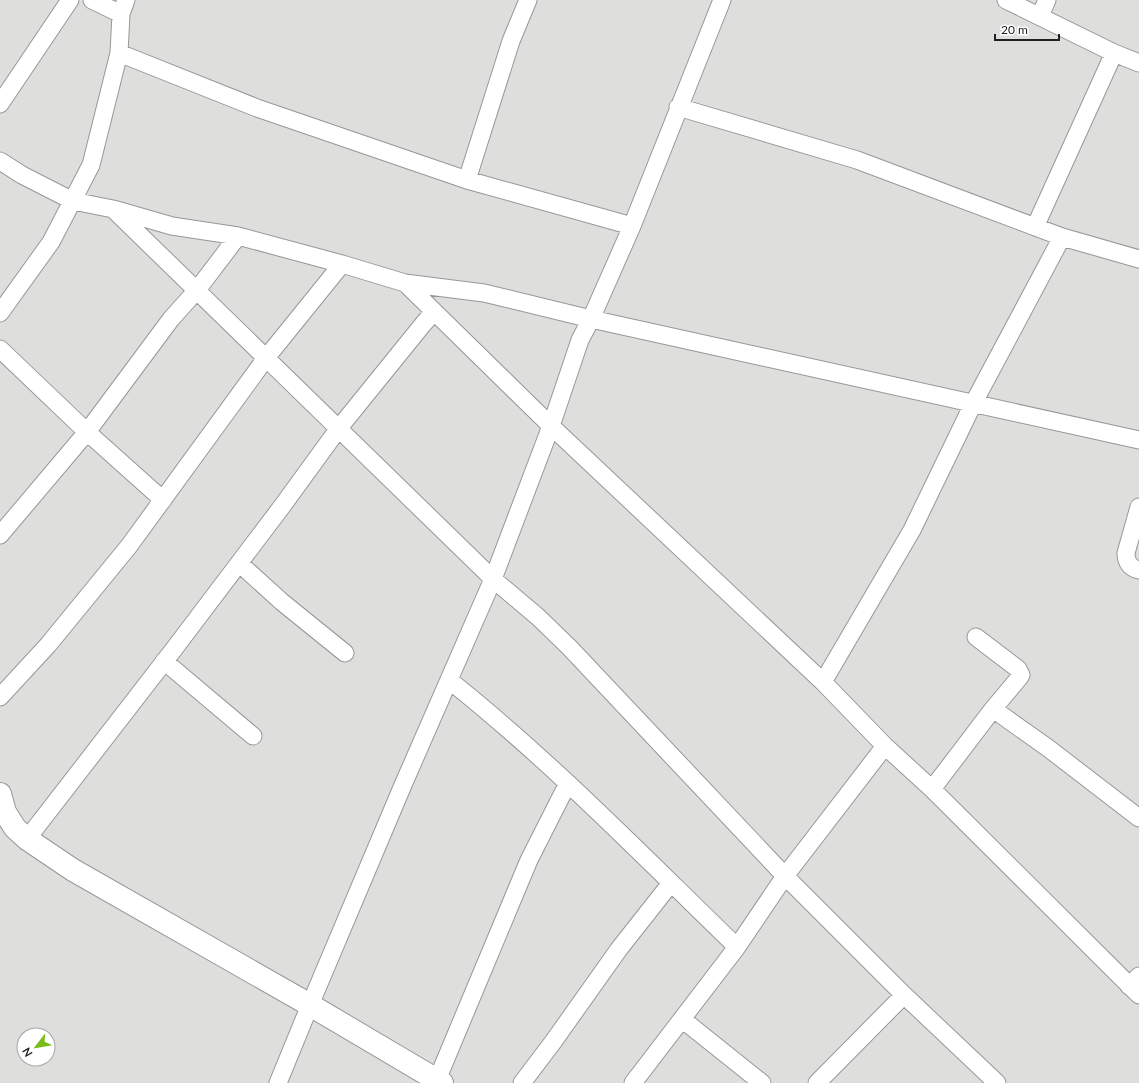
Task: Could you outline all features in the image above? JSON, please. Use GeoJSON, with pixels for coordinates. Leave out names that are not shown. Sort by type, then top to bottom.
{"type":"FeatureCollection","features":[{"type":"Feature","properties":{"kind":"street"},"geometry":{"type":"LineString","coordinates":[[0,104],[70,0]]}},
{"type":"Feature","properties":{"kind":"street"},"geometry":{"type":"LineString","coordinates":[[0,313],[51,242],[91,165],[119,53],[123,7],[92,0]]}},
{"type":"Feature","properties":{"kind":"street"},"geometry":{"type":"LineString","coordinates":[[467,180],[511,41],[528,0]]}},
{"type":"Feature","properties":{"kind":"street"},"geometry":{"type":"LineString","coordinates":[[278,1083],[493,579],[551,426],[580,340],[591,319],[632,226],[678,107],[722,0]]}},
{"type":"Feature","properties":{"kind":"street"},"geometry":{"type":"LineString","coordinates":[[1006,0],[1114,53],[1139,63]]}},
{"type":"Feature","properties":{"kind":"street"},"geometry":{"type":"LineString","coordinates":[[1040,16],[1047,0]]}},
{"type":"Feature","properties":{"kind":"street"},"geometry":{"type":"LineString","coordinates":[[119,53],[257,108],[467,180],[632,226]]}},
{"type":"Feature","properties":{"kind":"street"},"geometry":{"type":"LineString","coordinates":[[1035,227],[1114,53]]}},
{"type":"Feature","properties":{"kind":"street"},"geometry":{"type":"LineString","coordinates":[[678,107],[857,160],[1062,237],[1139,259]]}},
{"type":"Feature","properties":{"kind":"street"},"geometry":{"type":"LineString","coordinates":[[0,161],[22,175],[73,201],[113,208],[172,226],[238,236],[342,264],[405,283],[484,292],[591,319],[1139,440]]}},
{"type":"Feature","properties":{"kind":"street"},"geometry":{"type":"LineString","coordinates":[[113,208],[493,579],[538,617],[569,647],[785,876],[904,995],[997,1083]]}},
{"type":"Feature","properties":{"kind":"street"},"geometry":{"type":"LineString","coordinates":[[0,535],[87,432],[171,319],[197,290],[238,236]]}},
{"type":"Feature","properties":{"kind":"street"},"geometry":{"type":"LineString","coordinates":[[823,682],[912,530],[973,404],[1062,237]]}},
{"type":"Feature","properties":{"kind":"street"},"geometry":{"type":"LineString","coordinates":[[0,697],[48,645],[129,546],[266,358],[342,264]]}},
{"type":"Feature","properties":{"kind":"street"},"geometry":{"type":"LineString","coordinates":[[405,283],[551,426],[823,682],[885,746],[932,789],[1136,986]]}},
{"type":"Feature","properties":{"kind":"street"},"geometry":{"type":"LineString","coordinates":[[27,839],[239,564],[339,428],[424,322],[434,312]]}},
{"type":"Feature","properties":{"kind":"street"},"geometry":{"type":"LineString","coordinates":[[0,349],[87,432],[163,500]]}},
{"type":"Feature","properties":{"kind":"street"},"geometry":{"type":"LineString","coordinates":[[1139,507],[1126,553],[1126,559],[1129,564],[1135,569],[1139,570]]}},
{"type":"Feature","properties":{"kind":"street"},"geometry":{"type":"LineString","coordinates":[[239,564],[282,602],[345,653]]}},
{"type":"Feature","properties":{"kind":"street"},"geometry":{"type":"LineString","coordinates":[[932,789],[1021,674],[1010,662],[976,637]]}},
{"type":"Feature","properties":{"kind":"street"},"geometry":{"type":"LineString","coordinates":[[164,661],[253,736]]}},
{"type":"Feature","properties":{"kind":"street"},"geometry":{"type":"LineString","coordinates":[[449,680],[512,732],[568,783],[737,947]]}},
{"type":"Feature","properties":{"kind":"street"},"geometry":{"type":"LineString","coordinates":[[993,709],[1048,748],[1139,818]]}},
{"type":"Feature","properties":{"kind":"street"},"geometry":{"type":"LineString","coordinates":[[633,1083],[737,947],[785,876],[885,746]]}},
{"type":"Feature","properties":{"kind":"street"},"geometry":{"type":"LineString","coordinates":[[0,794],[5,812],[11,822],[27,839],[73,870],[440,1081],[528,860],[568,783]]}},
{"type":"Feature","properties":{"kind":"street"},"geometry":{"type":"LineString","coordinates":[[522,1083],[619,949],[671,883]]}},
{"type":"Feature","properties":{"kind":"street"},"geometry":{"type":"LineString","coordinates":[[817,1083],[904,995]]}},
{"type":"Feature","properties":{"kind":"street"},"geometry":{"type":"LineString","coordinates":[[682,1019],[762,1083]]}},
{"type":"Feature","properties":{"kind":"shaded area"},"geometry":{"type":"Polygon","coordinates":[[[0,0],[1139,0],[1139,1083],[0,1083],[0,0]]]}}]}
